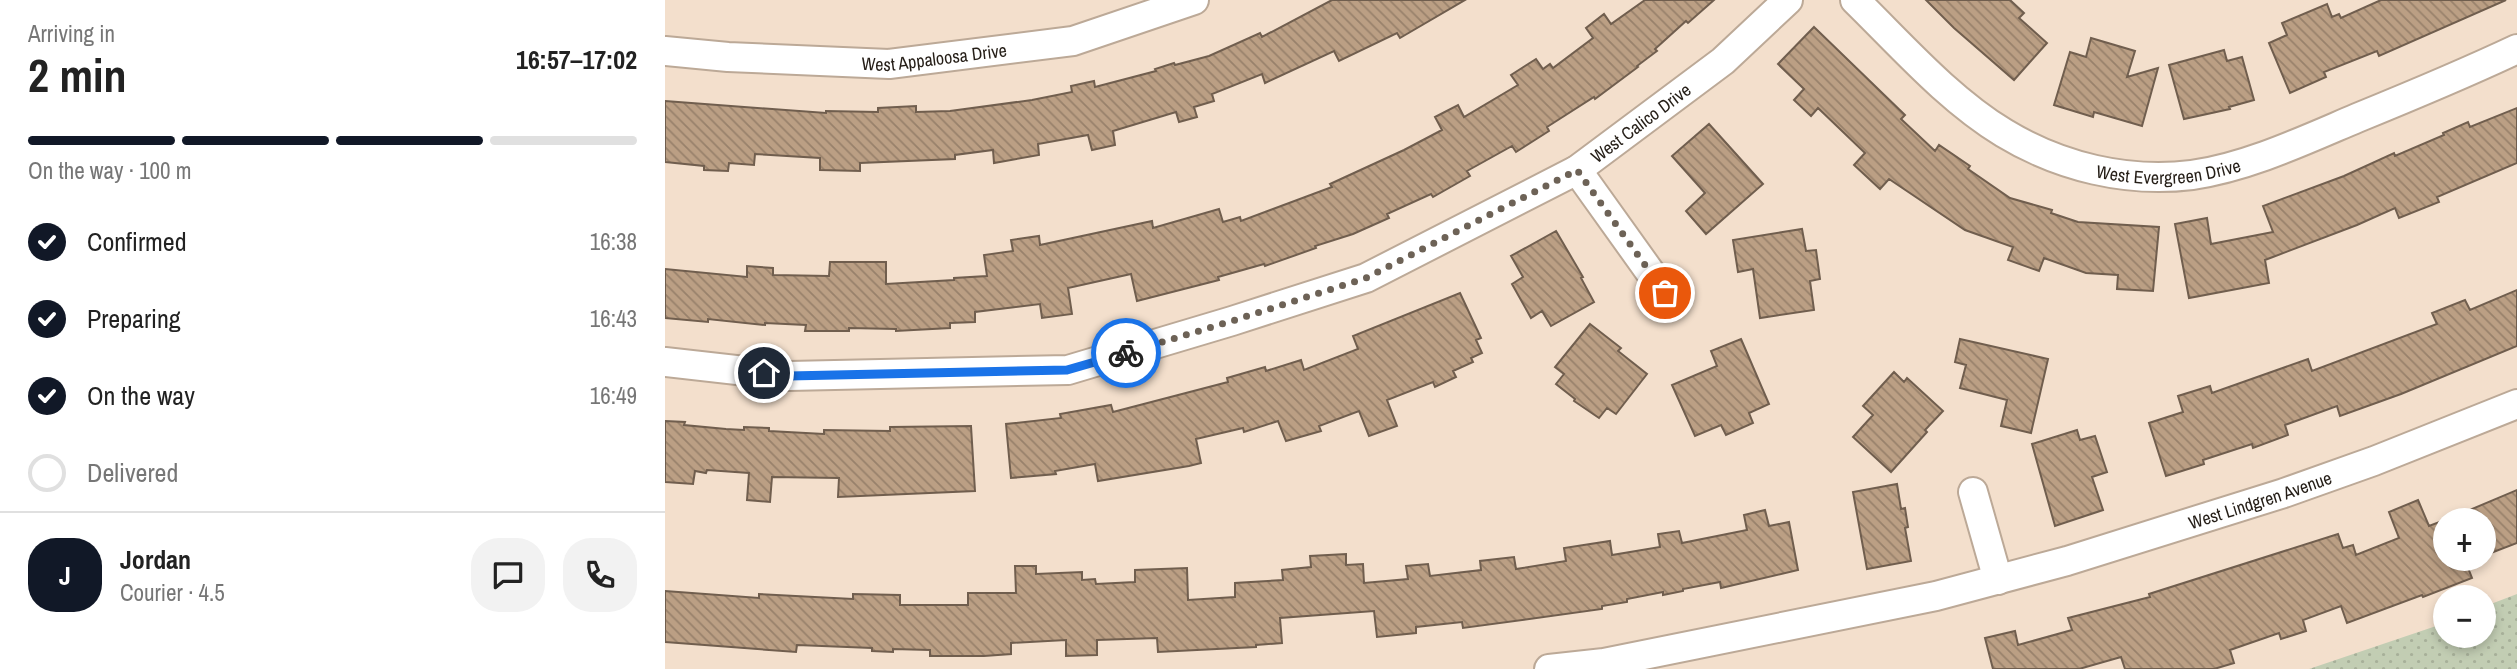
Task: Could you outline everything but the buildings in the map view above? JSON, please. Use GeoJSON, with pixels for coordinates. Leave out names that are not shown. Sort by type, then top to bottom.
{"type":"FeatureCollection","features":[{"type":"Feature","properties":{"kind":"street","name":"West Appaloosa Drive"},"geometry":{"type":"LineString","coordinates":[[665,51],[728,57],[889,64],[1073,41],[1194,0]]}},
{"type":"Feature","properties":{"kind":"street","name":"West Calico Drive"},"geometry":{"type":"LineString","coordinates":[[665,362],[789,376],[1067,370],[1366,278],[1577,170],[1723,61],[1789,0]]}},
{"type":"Feature","properties":{"kind":"street","name":"West Evergreen Drive"},"geometry":{"type":"LineString","coordinates":[[1855,0],[1956,98],[2003,132],[2050,157],[2106,172],[2133,176],[2193,174],[2248,160],[2340,125],[2517,49]]}},
{"type":"Feature","properties":{"kind":"street"},"geometry":{"type":"LineString","coordinates":[[1577,170],[1665,293]]}},
{"type":"Feature","properties":{"kind":"street","name":"West Lindgren Avenue"},"geometry":{"type":"LineString","coordinates":[[1549,669],[1631,657],[1936,596],[1998,580],[2263,500],[2374,461],[2517,404]]}},
{"type":"Feature","properties":{"kind":"street"},"geometry":{"type":"LineString","coordinates":[[1973,492],[1998,580]]}},
{"type":"Feature","properties":{"kind":"green space"},"geometry":{"type":"Polygon","coordinates":[[[2517,594],[2517,669],[2309,669],[2433,627],[2433,648],[2496,648],[2496,602],[2517,594]]]}},
{"type":"Feature","properties":{"kind":"way so far"},"geometry":{"type":"LineString","coordinates":[[1126,353],[1366,278],[1577,170],[1665,293]]}},
{"type":"Feature","properties":{"kind":"route"},"geometry":{"type":"LineString","coordinates":[[764,373],[789,376],[1067,370],[1126,353]]}}]}
